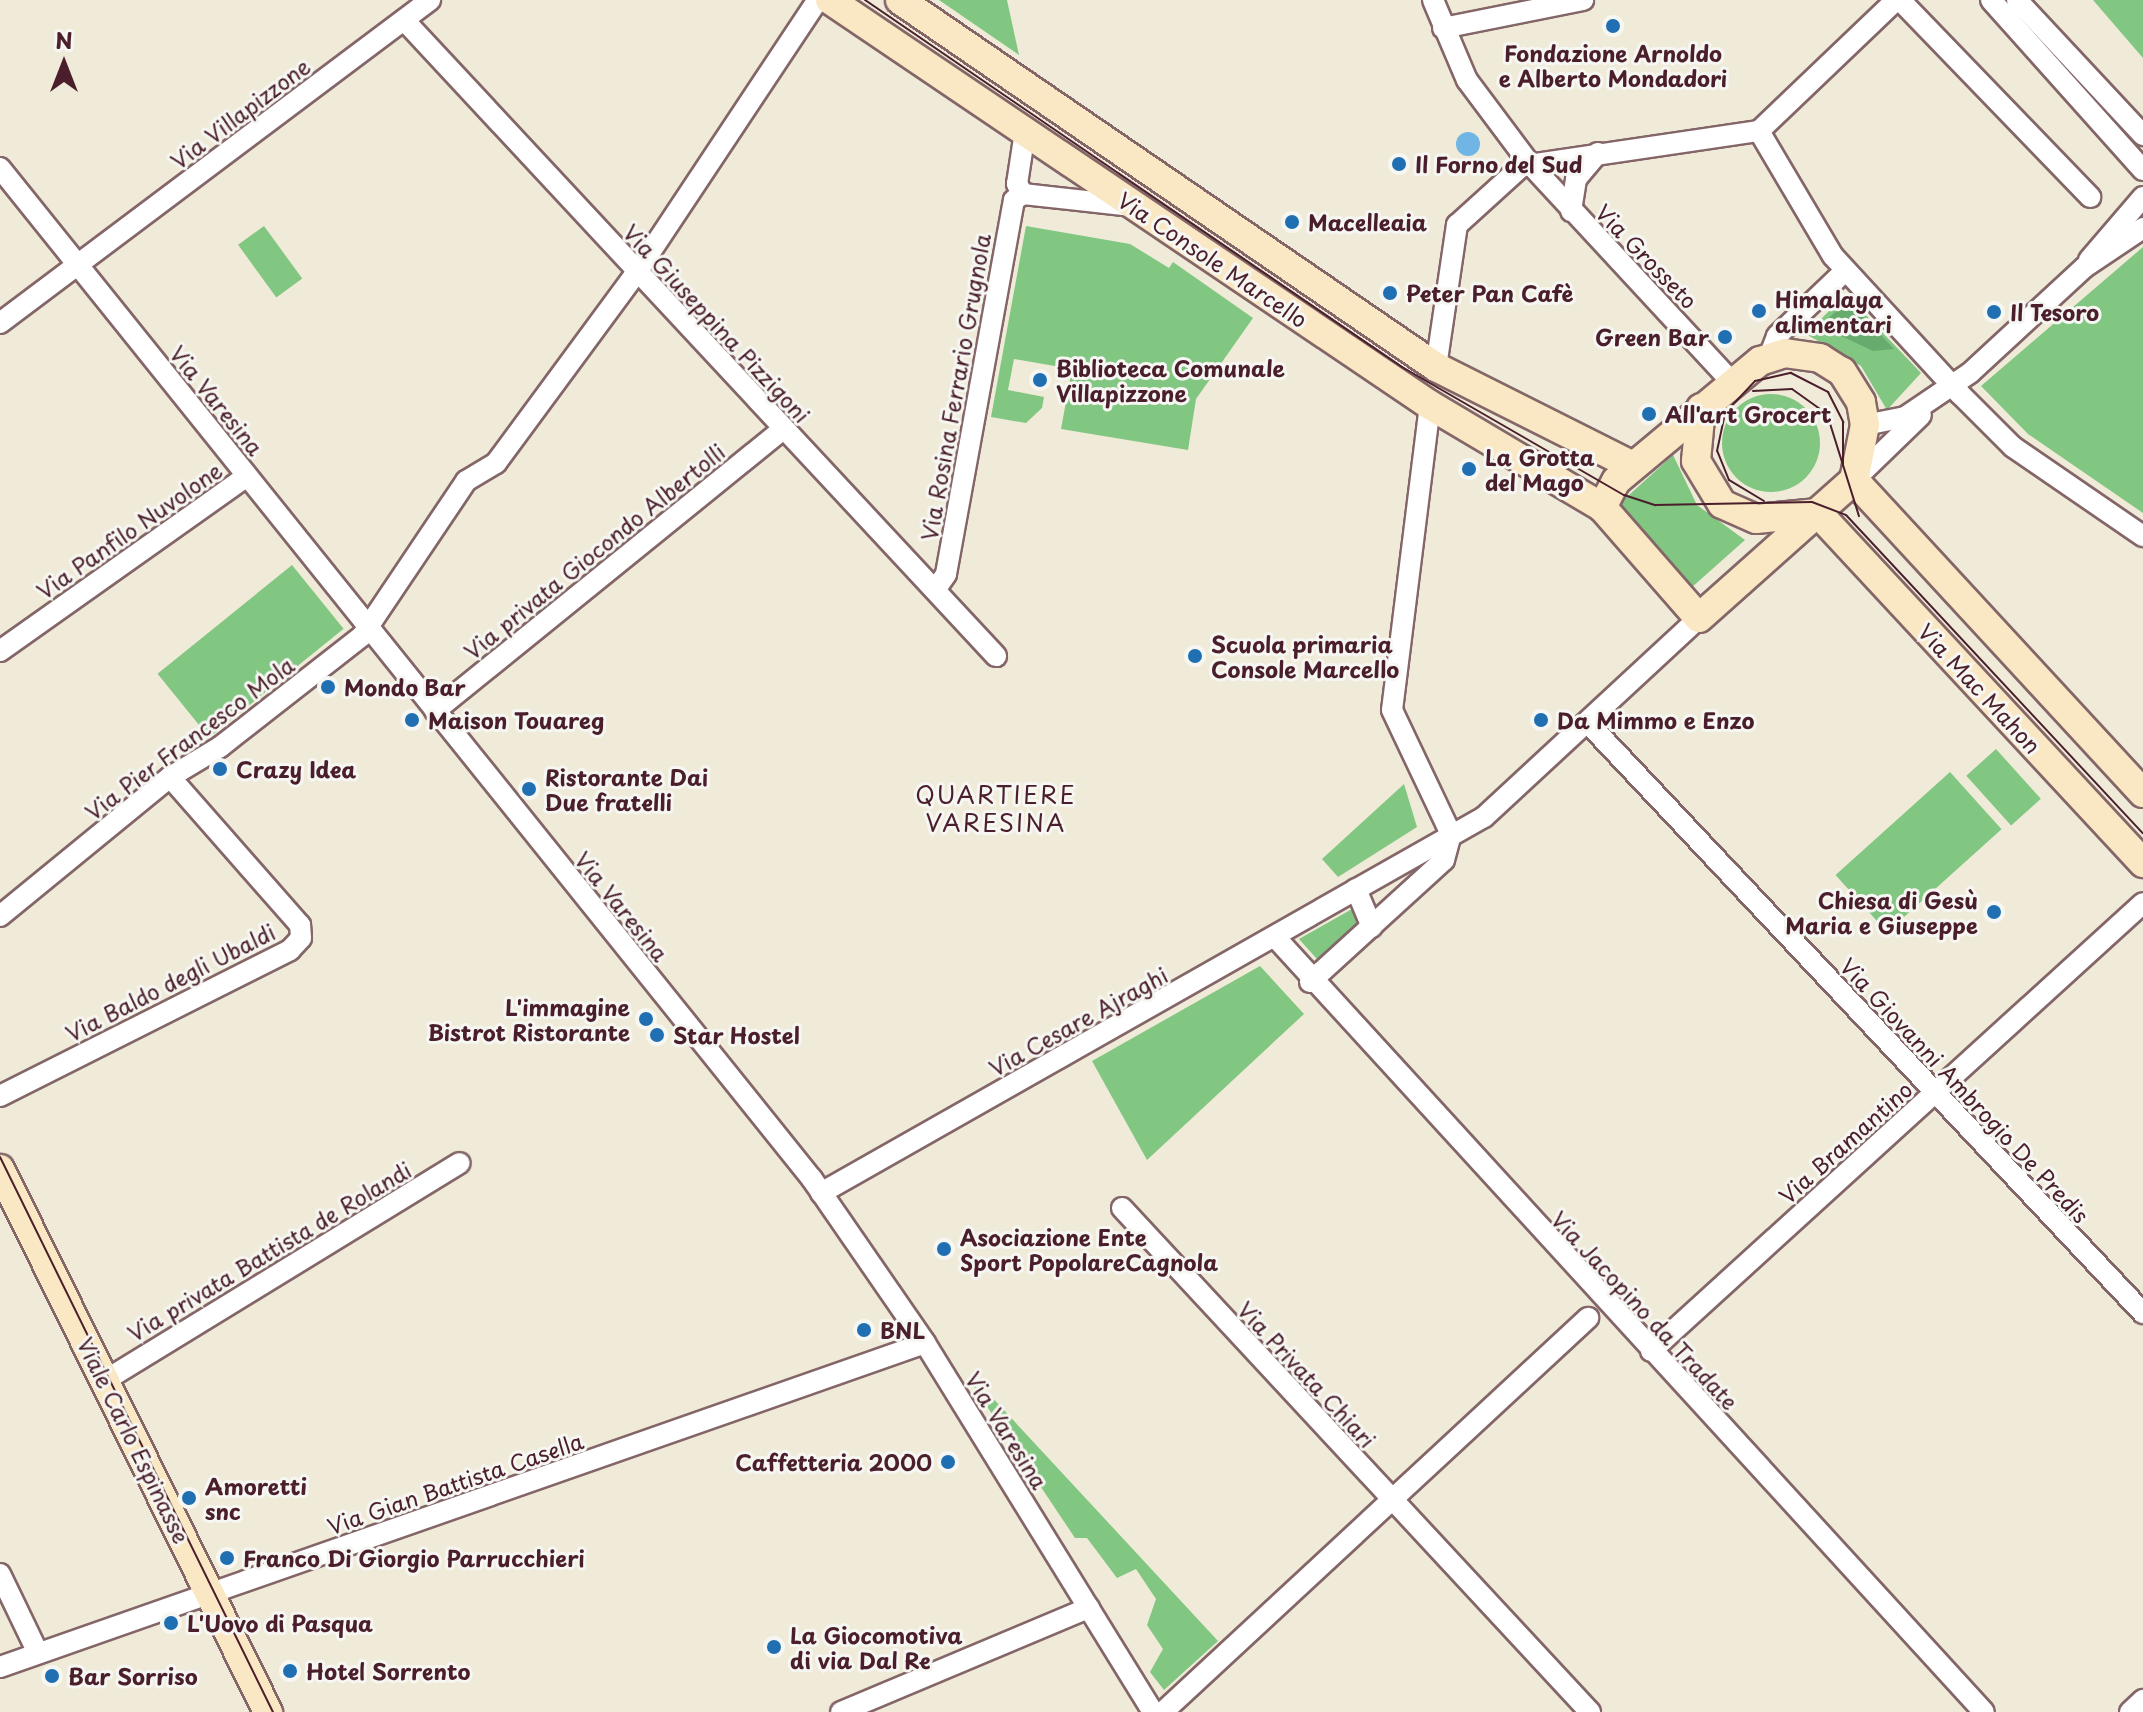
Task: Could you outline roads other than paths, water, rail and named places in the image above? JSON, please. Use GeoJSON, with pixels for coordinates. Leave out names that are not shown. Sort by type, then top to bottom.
{"type":"FeatureCollection","features":[{"type":"Feature","properties":{"kind":"main road","name":"Via Console Marcello"},"geometry":{"type":"LineString","coordinates":[[830,0],[1430,405],[1602,507],[1699,618]]}},
{"type":"Feature","properties":{"kind":"main road","name":"Via Console Marcello"},"geometry":{"type":"LineString","coordinates":[[900,0],[1436,367],[1633,466]]}},
{"type":"Feature","properties":{"kind":"main road"},"geometry":{"type":"LineString","coordinates":[[1602,507],[1633,466],[1731,381],[1769,357],[1799,353],[1835,367],[1858,394],[1865,425],[1854,480],[1699,618]]}},
{"type":"Feature","properties":{"kind":"main road"},"geometry":{"type":"LineString","coordinates":[[1701,408],[1696,461],[1722,504],[1756,519],[1818,513]]}},
{"type":"Feature","properties":{"kind":"main road"},"geometry":{"type":"LineString","coordinates":[[1854,480],[2143,793]]}},
{"type":"Feature","properties":{"kind":"main road","name":"Via Mac Mahon"},"geometry":{"type":"LineString","coordinates":[[1818,513],[2143,863]]}},
{"type":"Feature","properties":{"kind":"main road","name":"Viale Carlo Espinasse"},"geometry":{"type":"LineString","coordinates":[[0,1169],[268,1712]]}},
{"type":"Feature","properties":{"kind":"street","name":"Via Villapizzone"},"geometry":{"type":"LineString","coordinates":[[0,323],[430,0]]}},
{"type":"Feature","properties":{"kind":"street"},"geometry":{"type":"LineString","coordinates":[[637,272],[818,0]]}},
{"type":"Feature","properties":{"kind":"street","name":"Via Grosseto"},"geometry":{"type":"LineString","coordinates":[[1433,0],[1467,80],[1529,163],[1731,381]]}},
{"type":"Feature","properties":{"kind":"street"},"geometry":{"type":"LineString","coordinates":[[1443,28],[1583,0]]}},
{"type":"Feature","properties":{"kind":"street"},"geometry":{"type":"LineString","coordinates":[[1436,367],[1457,225],[1529,163],[1759,131],[1898,0],[2090,197]]}},
{"type":"Feature","properties":{"kind":"street"},"geometry":{"type":"LineString","coordinates":[[1991,0],[2143,170]]}},
{"type":"Feature","properties":{"kind":"street"},"geometry":{"type":"LineString","coordinates":[[2017,0],[2143,135]]}},
{"type":"Feature","properties":{"kind":"street","name":"Via Giuseppina Pizzigoni"},"geometry":{"type":"LineString","coordinates":[[404,20],[996,656]]}},
{"type":"Feature","properties":{"kind":"street"},"geometry":{"type":"LineString","coordinates":[[1759,131],[1845,271],[1951,384],[2013,447],[2143,536]]}},
{"type":"Feature","properties":{"kind":"street","name":"Via Rosina Ferrario Grugnola"},"geometry":{"type":"LineString","coordinates":[[935,590],[946,574],[1012,204],[1023,194],[1017,184],[1025,132]]}},
{"type":"Feature","properties":{"kind":"street"},"geometry":{"type":"LineString","coordinates":[[1571,211],[1576,179],[1598,153]]}},
{"type":"Feature","properties":{"kind":"street","name":"Via Varesina"},"geometry":{"type":"LineString","coordinates":[[0,168],[821,1193],[925,1343],[1089,1608],[1161,1711]]}},
{"type":"Feature","properties":{"kind":"street"},"geometry":{"type":"LineString","coordinates":[[1023,194],[1135,206]]}},
{"type":"Feature","properties":{"kind":"street"},"geometry":{"type":"LineString","coordinates":[[2085,267],[2143,197]]}},
{"type":"Feature","properties":{"kind":"street"},"geometry":{"type":"LineString","coordinates":[[1854,480],[1951,384],[2085,267],[2143,228]]}},
{"type":"Feature","properties":{"kind":"street"},"geometry":{"type":"LineString","coordinates":[[1769,357],[1777,336],[1845,271]]}},
{"type":"Feature","properties":{"kind":"street","name":"Via Pier Francesco Mola"},"geometry":{"type":"LineString","coordinates":[[0,916],[170,777],[220,747],[368,627],[466,481],[496,463],[637,272]]}},
{"type":"Feature","properties":{"kind":"street"},"geometry":{"type":"LineString","coordinates":[[1865,425],[1905,417],[1951,384]]}},
{"type":"Feature","properties":{"kind":"street"},"geometry":{"type":"LineString","coordinates":[[1310,982],[1444,860],[1451,834],[1392,710],[1430,405]]}},
{"type":"Feature","properties":{"kind":"street","name":"Via privata Giocondo Albertolli"},"geometry":{"type":"LineString","coordinates":[[435,711],[783,429]]}},
{"type":"Feature","properties":{"kind":"street","name":"Via Panfilo Nuvolone"},"geometry":{"type":"LineString","coordinates":[[0,651],[247,476]]}},
{"type":"Feature","properties":{"kind":"street","name":"Via Cesare Ajraghi"},"geometry":{"type":"LineString","coordinates":[[821,1193],[1484,817],[1589,724],[1699,618]]}},
{"type":"Feature","properties":{"kind":"street","name":"Via Giovanni Ambrogio De Predis"},"geometry":{"type":"LineString","coordinates":[[1589,724],[2143,1313]]}},
{"type":"Feature","properties":{"kind":"street","name":"Via Baldo degli Ubaldi"},"geometry":{"type":"LineString","coordinates":[[0,1096],[290,950],[301,938],[300,925],[170,777]]}},
{"type":"Feature","properties":{"kind":"street"},"geometry":{"type":"LineString","coordinates":[[1356,889],[1372,927]]}},
{"type":"Feature","properties":{"kind":"street","name":"Via Bramantino"},"geometry":{"type":"LineString","coordinates":[[1651,1351],[2143,903]]}},
{"type":"Feature","properties":{"kind":"street","name":"Via Jacopino da Tradate"},"geometry":{"type":"LineString","coordinates":[[1275,937],[1310,982],[1984,1712]]}},
{"type":"Feature","properties":{"kind":"street","name":"Via privata Battista de Rolandi"},"geometry":{"type":"LineString","coordinates":[[104,1381],[460,1163]]}},
{"type":"Feature","properties":{"kind":"street","name":"Via Privata Chiari"},"geometry":{"type":"LineString","coordinates":[[1122,1208],[1590,1712]]}},
{"type":"Feature","properties":{"kind":"street"},"geometry":{"type":"LineString","coordinates":[[1161,1711],[1588,1318]]}},
{"type":"Feature","properties":{"kind":"street","name":"Via Gian Battista Casella"},"geometry":{"type":"LineString","coordinates":[[0,1667],[925,1343]]}},
{"type":"Feature","properties":{"kind":"street"},"geometry":{"type":"LineString","coordinates":[[0,1574],[38,1653]]}},
{"type":"Feature","properties":{"kind":"street"},"geometry":{"type":"LineString","coordinates":[[841,1712],[1089,1608]]}},
{"type":"Feature","properties":{"kind":"street"},"geometry":{"type":"LineString","coordinates":[[2130,1712],[2143,1700]]}},
{"type":"Feature","properties":{"kind":"water"},"geometry":{"type":"Polygon","coordinates":[[[1468,132],[1477,135],[1480,144],[1477,153],[1468,156],[1459,153],[1456,144],[1459,135],[1468,132]]]}},
{"type":"Feature","properties":{"kind":"tram line"},"geometry":{"type":"LineString","coordinates":[[865,0],[1402,367],[1624,495],[1655,505],[1812,502],[1846,515],[2143,833]]}},
{"type":"Feature","properties":{"kind":"tram line"},"geometry":{"type":"LineString","coordinates":[[1764,501],[1729,480],[1717,451],[1725,413],[1755,381],[1791,373],[1828,392],[1843,422],[1843,466]]}},
{"type":"Feature","properties":{"kind":"tram line"},"geometry":{"type":"LineString","coordinates":[[1753,391],[1792,389],[1827,414],[1859,516]]}},
{"type":"Feature","properties":{"kind":"tram line"},"geometry":{"type":"LineString","coordinates":[[0,1157],[273,1712]]}},
{"type":"Feature","properties":{"kind":"place","name":"Fondazione Arnoldo e Alberto Mondadori"},"geometry":{"type":"Point","coordinates":[1613,26]}},
{"type":"Feature","properties":{"kind":"place","name":"Il Forno del Sud"},"geometry":{"type":"Point","coordinates":[1399,164]}},
{"type":"Feature","properties":{"kind":"place","name":"Macelleaia"},"geometry":{"type":"Point","coordinates":[1292,222]}},
{"type":"Feature","properties":{"kind":"place","name":"Peter Pan Cafè"},"geometry":{"type":"Point","coordinates":[1390,293]}},
{"type":"Feature","properties":{"kind":"place","name":"Himalaya alimentari"},"geometry":{"type":"Point","coordinates":[1759,311]}},
{"type":"Feature","properties":{"kind":"place","name":"Il Tesoro"},"geometry":{"type":"Point","coordinates":[1994,312]}},
{"type":"Feature","properties":{"kind":"place","name":"Green Bar"},"geometry":{"type":"Point","coordinates":[1725,337]}},
{"type":"Feature","properties":{"kind":"place","name":"Biblioteca Comunale Villapizzone"},"geometry":{"type":"Point","coordinates":[1040,380]}},
{"type":"Feature","properties":{"kind":"place","name":"All'art Grocert"},"geometry":{"type":"Point","coordinates":[1649,414]}},
{"type":"Feature","properties":{"kind":"place","name":"La Grotta del Mago"},"geometry":{"type":"Point","coordinates":[1469,469]}},
{"type":"Feature","properties":{"kind":"place","name":"Scuola primaria Console Marcello"},"geometry":{"type":"Point","coordinates":[1195,656]}},
{"type":"Feature","properties":{"kind":"place","name":"Mondo Bar"},"geometry":{"type":"Point","coordinates":[328,687]}},
{"type":"Feature","properties":{"kind":"place","name":"Maison Touareg"},"geometry":{"type":"Point","coordinates":[412,720]}},
{"type":"Feature","properties":{"kind":"place","name":"Da Mimmo e Enzo"},"geometry":{"type":"Point","coordinates":[1541,720]}},
{"type":"Feature","properties":{"kind":"place","name":"Crazy Idea"},"geometry":{"type":"Point","coordinates":[220,769]}},
{"type":"Feature","properties":{"kind":"place","name":"Ristorante Dai Due fratelli"},"geometry":{"type":"Point","coordinates":[529,789]}},
{"type":"Feature","properties":{"kind":"place","name":"Chiesa di Gesù Maria e Giuseppe"},"geometry":{"type":"Point","coordinates":[1994,912]}},
{"type":"Feature","properties":{"kind":"place","name":"L'immagine Bistrot Ristorante"},"geometry":{"type":"Point","coordinates":[646,1019]}},
{"type":"Feature","properties":{"kind":"place","name":"Star Hostel"},"geometry":{"type":"Point","coordinates":[657,1035]}},
{"type":"Feature","properties":{"kind":"place","name":"Asociazione Ente Sport PopolareCagnola"},"geometry":{"type":"Point","coordinates":[944,1249]}},
{"type":"Feature","properties":{"kind":"place","name":"BNL"},"geometry":{"type":"Point","coordinates":[864,1330]}},
{"type":"Feature","properties":{"kind":"place","name":"Caffetteria 2000"},"geometry":{"type":"Point","coordinates":[948,1462]}},
{"type":"Feature","properties":{"kind":"place","name":"Amoretti snc"},"geometry":{"type":"Point","coordinates":[189,1498]}},
{"type":"Feature","properties":{"kind":"place","name":"Franco Di Giorgio Parrucchieri"},"geometry":{"type":"Point","coordinates":[227,1558]}},
{"type":"Feature","properties":{"kind":"place","name":"L'Uovo di Pasqua"},"geometry":{"type":"Point","coordinates":[171,1623]}},
{"type":"Feature","properties":{"kind":"place","name":"La Giocomotiva di via Dal Re"},"geometry":{"type":"Point","coordinates":[774,1647]}},
{"type":"Feature","properties":{"kind":"place","name":"Hotel Sorrento"},"geometry":{"type":"Point","coordinates":[290,1671]}},
{"type":"Feature","properties":{"kind":"place","name":"Bar Sorriso"},"geometry":{"type":"Point","coordinates":[52,1676]}},
{"type":"Feature","properties":{"kind":"district","name":"QUARTIERE VARESINA"},"geometry":{"type":"Point","coordinates":[996,809]}}]}
